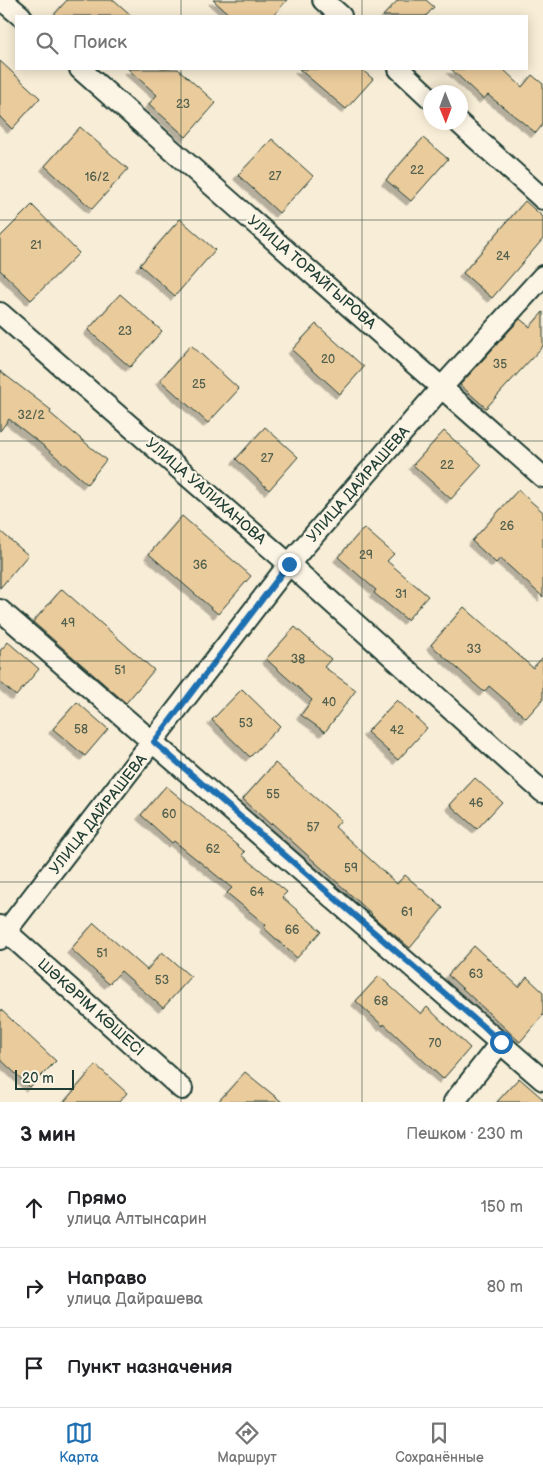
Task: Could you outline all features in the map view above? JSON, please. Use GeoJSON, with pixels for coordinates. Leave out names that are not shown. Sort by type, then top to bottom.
{"type":"FeatureCollection","features":[{"type":"Feature","properties":{"kind":"street"},"geometry":{"type":"LineString","coordinates":[[2,0],[19,15]]}},
{"type":"Feature","properties":{"kind":"street"},"geometry":{"type":"LineString","coordinates":[[323,0],[340,15]]}},
{"type":"Feature","properties":{"kind":"street","name":"УЛИЦА ТОРАЙГЫРОВА"},"geometry":{"type":"LineString","coordinates":[[81,70],[543,477]]}},
{"type":"Feature","properties":{"kind":"street"},"geometry":{"type":"LineString","coordinates":[[400,70],[423,91]]}},
{"type":"Feature","properties":{"kind":"street"},"geometry":{"type":"LineString","coordinates":[[467,130],[543,199]]}},
{"type":"Feature","properties":{"kind":"street","name":"УЛИЦА ДАЙРАШЕВА"},"geometry":{"type":"LineString","coordinates":[[2,932],[154,742],[289,564],[442,387],[543,276]]}},
{"type":"Feature","properties":{"kind":"street","name":"УЛИЦА УАЛИХАНОВА"},"geometry":{"type":"LineString","coordinates":[[0,313],[289,564],[543,792]]}},
{"type":"Feature","properties":{"kind":"street"},"geometry":{"type":"LineString","coordinates":[[0,610],[543,1080]]}},
{"type":"Feature","properties":{"kind":"street","name":"ШӘКӘРІМ КӨШЕСІ"},"geometry":{"type":"LineString","coordinates":[[2,932],[182,1089]]}},
{"type":"Feature","properties":{"kind":"street"},"geometry":{"type":"LineString","coordinates":[[454,1102],[501,1042]]}},
{"type":"Feature","properties":{"kind":"building"},"geometry":{"type":"Polygon","coordinates":[[[67,0],[114,0],[131,15],[54,15],[67,0]]]}},
{"type":"Feature","properties":{"kind":"building"},"geometry":{"type":"Polygon","coordinates":[[[213,0],[287,0],[274,15],[230,15],[213,0]]]}},
{"type":"Feature","properties":{"kind":"building"},"geometry":{"type":"Polygon","coordinates":[[[398,0],[426,0],[434,7],[427,15],[384,15],[398,0]]]}},
{"type":"Feature","properties":{"kind":"building"},"geometry":{"type":"Polygon","coordinates":[[[0,61],[40,98],[12,129],[0,117],[0,61]]]}},
{"type":"Feature","properties":{"kind":"building"},"geometry":{"type":"Polygon","coordinates":[[[129,70],[179,70],[216,103],[186,137],[149,104],[157,95],[129,70]]]}},
{"type":"Feature","properties":{"kind":"building"},"geometry":{"type":"Polygon","coordinates":[[[300,70],[362,70],[373,79],[346,109],[300,70]]]}},
{"type":"Feature","properties":{"kind":"building"},"geometry":{"type":"Polygon","coordinates":[[[452,70],[504,70],[522,87],[532,75],[543,84],[543,124],[536,133],[488,95],[483,99],[452,70]]]}},
{"type":"Feature","properties":{"kind":"building"},"geometry":{"type":"Polygon","coordinates":[[[80,127],[128,169],[92,209],[45,166],[80,127]]]}},
{"type":"Feature","properties":{"kind":"building"},"geometry":{"type":"Polygon","coordinates":[[[423,138],[448,159],[411,201],[386,180],[423,138]]]}},
{"type":"Feature","properties":{"kind":"building"},"geometry":{"type":"Polygon","coordinates":[[[272,139],[313,176],[279,213],[238,175],[272,139]]]}},
{"type":"Feature","properties":{"kind":"building"},"geometry":{"type":"Polygon","coordinates":[[[525,201],[543,217],[543,239],[492,298],[463,273],[525,201]]]}},
{"type":"Feature","properties":{"kind":"building"},"geometry":{"type":"Polygon","coordinates":[[[32,205],[79,253],[31,300],[0,270],[0,237],[32,205]]]}},
{"type":"Feature","properties":{"kind":"building"},"geometry":{"type":"Polygon","coordinates":[[[180,219],[215,250],[175,296],[140,265],[180,219]]]}},
{"type":"Feature","properties":{"kind":"building"},"geometry":{"type":"Polygon","coordinates":[[[120,294],[162,331],[130,367],[88,330],[120,294]]]}},
{"type":"Feature","properties":{"kind":"building"},"geometry":{"type":"Polygon","coordinates":[[[543,312],[543,346],[486,408],[460,385],[520,319],[530,327],[543,312]]]}},
{"type":"Feature","properties":{"kind":"building"},"geometry":{"type":"Polygon","coordinates":[[[316,324],[364,367],[340,394],[292,350],[316,324]]]}},
{"type":"Feature","properties":{"kind":"building"},"geometry":{"type":"Polygon","coordinates":[[[191,345],[239,389],[208,423],[160,380],[191,345]]]}},
{"type":"Feature","properties":{"kind":"building"},"geometry":{"type":"Polygon","coordinates":[[[0,371],[51,410],[50,413],[106,460],[87,484],[45,447],[9,419],[0,431],[0,371]]]}},
{"type":"Feature","properties":{"kind":"building"},"geometry":{"type":"Polygon","coordinates":[[[265,427],[298,457],[269,490],[236,459],[265,427]]]}},
{"type":"Feature","properties":{"kind":"building"},"geometry":{"type":"Polygon","coordinates":[[[444,431],[482,465],[451,499],[413,465],[444,431]]]}},
{"type":"Feature","properties":{"kind":"building"},"geometry":{"type":"Polygon","coordinates":[[[518,490],[543,512],[543,597],[500,558],[496,563],[472,541],[518,490]]]}},
{"type":"Feature","properties":{"kind":"building"},"geometry":{"type":"Polygon","coordinates":[[[182,516],[251,576],[218,614],[149,554],[182,516]]]}},
{"type":"Feature","properties":{"kind":"building"},"geometry":{"type":"Polygon","coordinates":[[[364,528],[394,554],[387,561],[428,596],[407,620],[374,593],[376,590],[338,557],[364,528]]]}},
{"type":"Feature","properties":{"kind":"building"},"geometry":{"type":"Polygon","coordinates":[[[0,531],[28,555],[0,588],[0,531]]]}},
{"type":"Feature","properties":{"kind":"building"},"geometry":{"type":"Polygon","coordinates":[[[62,589],[154,670],[126,703],[33,622],[62,589]]]}},
{"type":"Feature","properties":{"kind":"building"},"geometry":{"type":"Polygon","coordinates":[[[464,607],[533,668],[543,657],[543,699],[526,718],[489,686],[484,692],[431,645],[464,607]]]}},
{"type":"Feature","properties":{"kind":"building"},"geometry":{"type":"Polygon","coordinates":[[[295,627],[331,659],[324,667],[356,690],[325,732],[301,715],[312,700],[266,659],[295,627]]]}},
{"type":"Feature","properties":{"kind":"building"},"geometry":{"type":"Polygon","coordinates":[[[8,642],[39,669],[16,696],[0,682],[0,651],[8,642]]]}},
{"type":"Feature","properties":{"kind":"building"},"geometry":{"type":"Polygon","coordinates":[[[242,689],[280,726],[250,757],[212,720],[242,689]]]}},
{"type":"Feature","properties":{"kind":"building"},"geometry":{"type":"Polygon","coordinates":[[[397,700],[427,728],[398,760],[367,732],[397,700]]]}},
{"type":"Feature","properties":{"kind":"building"},"geometry":{"type":"Polygon","coordinates":[[[77,702],[108,729],[85,756],[53,729],[77,702]]]}},
{"type":"Feature","properties":{"kind":"building"},"geometry":{"type":"Polygon","coordinates":[[[275,763],[341,820],[335,827],[397,884],[405,875],[443,908],[410,948],[243,799],[275,763]]]}},
{"type":"Feature","properties":{"kind":"building"},"geometry":{"type":"Polygon","coordinates":[[[475,778],[502,802],[477,829],[450,805],[475,778]]]}},
{"type":"Feature","properties":{"kind":"building"},"geometry":{"type":"Polygon","coordinates":[[[166,786],[245,852],[242,855],[287,892],[282,897],[321,931],[297,958],[264,928],[266,925],[227,893],[232,888],[174,841],[172,843],[141,815],[166,786]]]}},
{"type":"Feature","properties":{"kind":"building"},"geometry":{"type":"Polygon","coordinates":[[[94,923],[147,970],[162,952],[191,977],[163,1008],[121,971],[109,984],[71,949],[94,923]]]}},
{"type":"Feature","properties":{"kind":"building"},"geometry":{"type":"Polygon","coordinates":[[[474,946],[519,987],[527,977],[543,992],[543,1015],[520,1042],[448,975],[474,946]]]}},
{"type":"Feature","properties":{"kind":"building"},"geometry":{"type":"Polygon","coordinates":[[[379,976],[421,1014],[427,1007],[470,1048],[443,1079],[384,1024],[383,1026],[356,1001],[379,976]]]}},
{"type":"Feature","properties":{"kind":"building"},"geometry":{"type":"Polygon","coordinates":[[[0,1009],[56,1061],[30,1087],[0,1059],[0,1009]]]}},
{"type":"Feature","properties":{"kind":"building"},"geometry":{"type":"Polygon","coordinates":[[[96,1065],[127,1093],[119,1102],[64,1102],[96,1065]]]}},
{"type":"Feature","properties":{"kind":"building"},"geometry":{"type":"Polygon","coordinates":[[[245,1072],[282,1102],[218,1102],[245,1072]]]}},
{"type":"Feature","properties":{"kind":"building"},"geometry":{"type":"Polygon","coordinates":[[[519,1078],[543,1099],[543,1102],[497,1102],[519,1078]]]}},
{"type":"Feature","properties":{"kind":"route"},"geometry":{"type":"LineString","coordinates":[[289,564],[154,742],[501,1042]]}}]}
